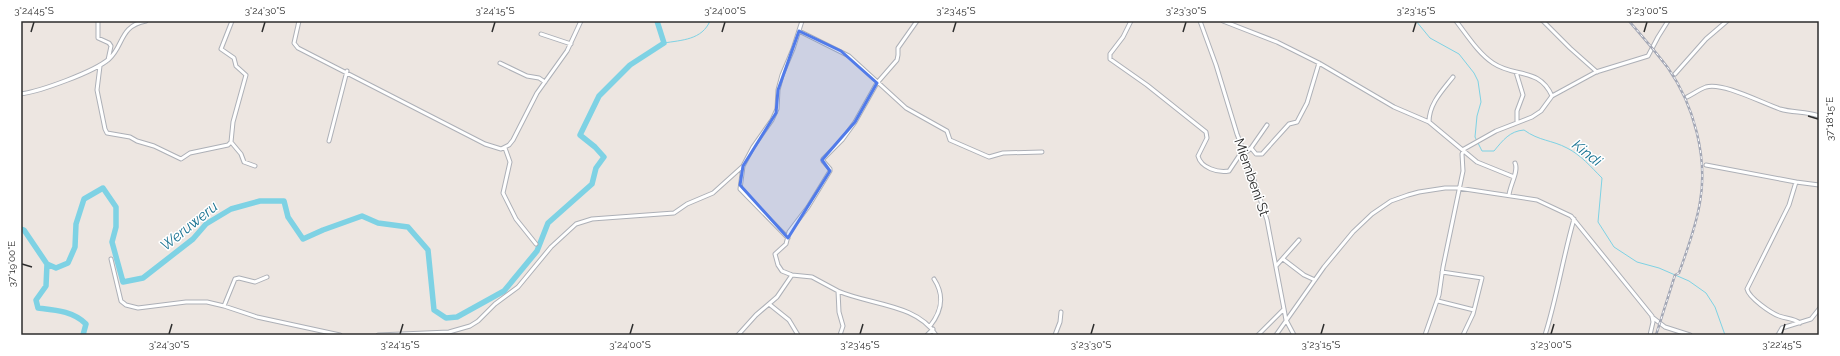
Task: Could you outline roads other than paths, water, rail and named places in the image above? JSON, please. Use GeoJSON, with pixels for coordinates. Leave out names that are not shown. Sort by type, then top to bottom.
{"type":"FeatureCollection","features":[{"type":"Feature","properties":{"kind":"street"},"geometry":{"type":"LineString","coordinates":[[98,21],[98,38],[111,46],[108,60]]}},
{"type":"Feature","properties":{"kind":"street"},"geometry":{"type":"LineString","coordinates":[[21,94],[34,92],[100,66],[108,60],[126,31],[136,24],[146,21]]}},
{"type":"Feature","properties":{"kind":"street"},"geometry":{"type":"LineString","coordinates":[[232,21],[221,49],[234,58],[236,66],[246,75],[233,122],[231,142],[241,154],[244,162],[255,166]]}},
{"type":"Feature","properties":{"kind":"street"},"geometry":{"type":"LineString","coordinates":[[299,21],[294,39],[295,45],[485,144],[497,148],[505,148],[512,140],[530,105],[571,44],[581,21]]}},
{"type":"Feature","properties":{"kind":"street"},"geometry":{"type":"LineString","coordinates":[[378,335],[449,332],[470,326],[478,321],[495,304],[518,287],[551,248],[576,224],[592,219],[675,213],[687,204],[713,193],[743,166],[776,113],[778,90],[802,21]]}},
{"type":"Feature","properties":{"kind":"street"},"geometry":{"type":"LineString","coordinates":[[917,21],[898,48],[897,60],[877,83],[855,122],[842,140],[823,159],[830,171],[808,207],[792,228],[786,244],[775,254],[781,270],[792,275],[812,277],[838,291],[912,313],[931,328],[936,335]]}},
{"type":"Feature","properties":{"kind":"street"},"geometry":{"type":"LineString","coordinates":[[1131,21],[1123,36],[1110,54],[1110,59],[1147,85],[1206,132],[1207,138],[1198,156],[1200,161],[1214,171],[1229,171],[1244,151],[1251,148],[1267,125]]}},
{"type":"Feature","properties":{"kind":"street","name":"Miembeni St"},"geometry":{"type":"LineString","coordinates":[[1200,21],[1267,220],[1286,320],[1294,335]]}},
{"type":"Feature","properties":{"kind":"street"},"geometry":{"type":"LineString","coordinates":[[1223,21],[1277,42],[1319,63],[1390,104],[1429,122],[1477,162],[1514,177]]}},
{"type":"Feature","properties":{"kind":"street"},"geometry":{"type":"LineString","coordinates":[[1456,21],[1473,44],[1491,62],[1516,72],[1539,78],[1546,85],[1552,96]]}},
{"type":"Feature","properties":{"kind":"street"},"geometry":{"type":"LineString","coordinates":[[1543,21],[1597,72]]}},
{"type":"Feature","properties":{"kind":"street"},"geometry":{"type":"LineString","coordinates":[[1463,151],[1484,137],[1517,122],[1528,120],[1541,111],[1552,96],[1597,72],[1650,54],[1668,21]]}},
{"type":"Feature","properties":{"kind":"street"},"geometry":{"type":"LineString","coordinates":[[1675,74],[1702,42],[1727,21]]}},
{"type":"Feature","properties":{"kind":"street"},"geometry":{"type":"LineString","coordinates":[[799,31],[841,51],[906,108],[947,131],[950,140],[988,156],[1002,153],[1042,152]]}},
{"type":"Feature","properties":{"kind":"street"},"geometry":{"type":"LineString","coordinates":[[541,34],[571,44]]}},
{"type":"Feature","properties":{"kind":"street"},"geometry":{"type":"LineString","coordinates":[[500,63],[527,76],[539,78],[545,82]]}},
{"type":"Feature","properties":{"kind":"street"},"geometry":{"type":"LineString","coordinates":[[1251,148],[1256,154],[1262,154],[1289,124],[1297,122],[1306,104],[1319,63]]}},
{"type":"Feature","properties":{"kind":"street"},"geometry":{"type":"LineString","coordinates":[[100,66],[97,90],[104,129],[107,132],[130,137],[137,141],[154,146],[173,157],[182,159],[190,153],[228,145],[231,142]]}},
{"type":"Feature","properties":{"kind":"street"},"geometry":{"type":"LineString","coordinates":[[329,141],[347,71]]}},
{"type":"Feature","properties":{"kind":"street"},"geometry":{"type":"LineString","coordinates":[[1516,72],[1522,95],[1522,101],[1517,111],[1517,122]]}},
{"type":"Feature","properties":{"kind":"street"},"geometry":{"type":"LineString","coordinates":[[1429,122],[1430,111],[1433,105],[1453,77]]}},
{"type":"Feature","properties":{"kind":"street"},"geometry":{"type":"LineString","coordinates":[[1687,97],[1706,87],[1717,87],[1742,93],[1780,109],[1807,112],[1819,116]]}},
{"type":"Feature","properties":{"kind":"street"},"geometry":{"type":"LineString","coordinates":[[505,148],[510,162],[502,193],[516,219],[536,244]]}},
{"type":"Feature","properties":{"kind":"street"},"geometry":{"type":"LineString","coordinates":[[1425,335],[1438,301],[1458,188],[1463,171],[1463,151]]}},
{"type":"Feature","properties":{"kind":"street"},"geometry":{"type":"LineString","coordinates":[[1509,195],[1510,185],[1517,168],[1516,163]]}},
{"type":"Feature","properties":{"kind":"street"},"geometry":{"type":"LineString","coordinates":[[1706,165],[1819,185]]}},
{"type":"Feature","properties":{"kind":"street"},"geometry":{"type":"LineString","coordinates":[[743,166],[740,189],[788,238]]}},
{"type":"Feature","properties":{"kind":"street"},"geometry":{"type":"LineString","coordinates":[[1796,182],[1789,205],[1747,289],[1754,298],[1774,314],[1781,317],[1791,318],[1800,323]]}},
{"type":"Feature","properties":{"kind":"street"},"geometry":{"type":"LineString","coordinates":[[1276,335],[1315,280],[1353,232],[1380,207],[1391,201],[1419,192],[1458,188],[1537,200],[1561,210],[1574,219],[1652,316],[1669,328],[1690,335]]}},
{"type":"Feature","properties":{"kind":"street"},"geometry":{"type":"LineString","coordinates":[[1545,335],[1556,299],[1566,247],[1574,219]]}},
{"type":"Feature","properties":{"kind":"street"},"geometry":{"type":"LineString","coordinates":[[1276,266],[1299,240]]}},
{"type":"Feature","properties":{"kind":"street"},"geometry":{"type":"LineString","coordinates":[[111,259],[121,300],[126,305],[138,308],[200,302],[224,306],[257,318],[340,335]]}},
{"type":"Feature","properties":{"kind":"street"},"geometry":{"type":"LineString","coordinates":[[1283,259],[1304,275],[1315,280]]}},
{"type":"Feature","properties":{"kind":"street"},"geometry":{"type":"LineString","coordinates":[[1442,272],[1482,278],[1474,310],[1463,335]]}},
{"type":"Feature","properties":{"kind":"street"},"geometry":{"type":"LineString","coordinates":[[738,335],[756,315],[769,304],[792,275]]}},
{"type":"Feature","properties":{"kind":"street"},"geometry":{"type":"LineString","coordinates":[[224,306],[235,279],[239,278],[255,282],[267,277]]}},
{"type":"Feature","properties":{"kind":"street"},"geometry":{"type":"LineString","coordinates":[[927,335],[942,306],[941,294],[934,279]]}},
{"type":"Feature","properties":{"kind":"street"},"geometry":{"type":"LineString","coordinates":[[838,291],[838,305],[843,326],[840,335]]}},
{"type":"Feature","properties":{"kind":"street"},"geometry":{"type":"LineString","coordinates":[[1438,301],[1474,310]]}},
{"type":"Feature","properties":{"kind":"street"},"geometry":{"type":"LineString","coordinates":[[769,304],[789,320],[798,335]]}},
{"type":"Feature","properties":{"kind":"street"},"geometry":{"type":"LineString","coordinates":[[1258,335],[1284,309]]}},
{"type":"Feature","properties":{"kind":"street"},"geometry":{"type":"LineString","coordinates":[[1778,335],[1782,328],[1813,318],[1819,309]]}},
{"type":"Feature","properties":{"kind":"street"},"geometry":{"type":"LineString","coordinates":[[1055,335],[1059,326],[1061,312]]}},
{"type":"Feature","properties":{"kind":"street"},"geometry":{"type":"LineString","coordinates":[[1650,335],[1653,324],[1652,316]]}},
{"type":"Feature","properties":{"kind":"waterway","name":"Weruweru"},"geometry":{"type":"LineString","coordinates":[[21,229],[24,230],[47,264],[56,268],[68,263],[75,247],[76,224],[84,199],[103,188],[116,207],[116,227],[112,242],[123,282],[143,278],[193,239],[206,224],[231,209],[260,201],[284,201],[288,217],[303,239],[362,216],[378,223],[408,227],[428,250],[434,310],[446,318],[457,317],[504,291],[537,251],[548,223],[592,184],[596,168],[604,157],[595,147],[580,135],[599,96],[630,65],[664,43],[657,21]]}},
{"type":"Feature","properties":{"kind":"waterway","name":"Kindi"},"geometry":{"type":"LineString","coordinates":[[664,43],[684,40],[697,36],[710,21]]}},
{"type":"Feature","properties":{"kind":"waterway","name":"Kindi"},"geometry":{"type":"LineString","coordinates":[[1416,21],[1430,38],[1459,54],[1474,73],[1478,81],[1481,102],[1477,116],[1475,137],[1482,151],[1494,151],[1511,134],[1524,130],[1530,134],[1561,145],[1577,154],[1602,178],[1598,222],[1614,247],[1637,262],[1659,268],[1689,281],[1706,293],[1715,307],[1725,335]]}},
{"type":"Feature","properties":{"kind":"waterway"},"geometry":{"type":"LineString","coordinates":[[47,264],[46,286],[36,300],[38,308],[64,312],[75,316],[86,324],[83,335]]}},
{"type":"Feature","properties":{"kind":"railway"},"geometry":{"type":"LineString","coordinates":[[1629,21],[1668,68],[1685,98],[1697,132],[1702,168],[1700,202],[1694,229],[1679,273],[1675,275],[1656,335]]}}]}
